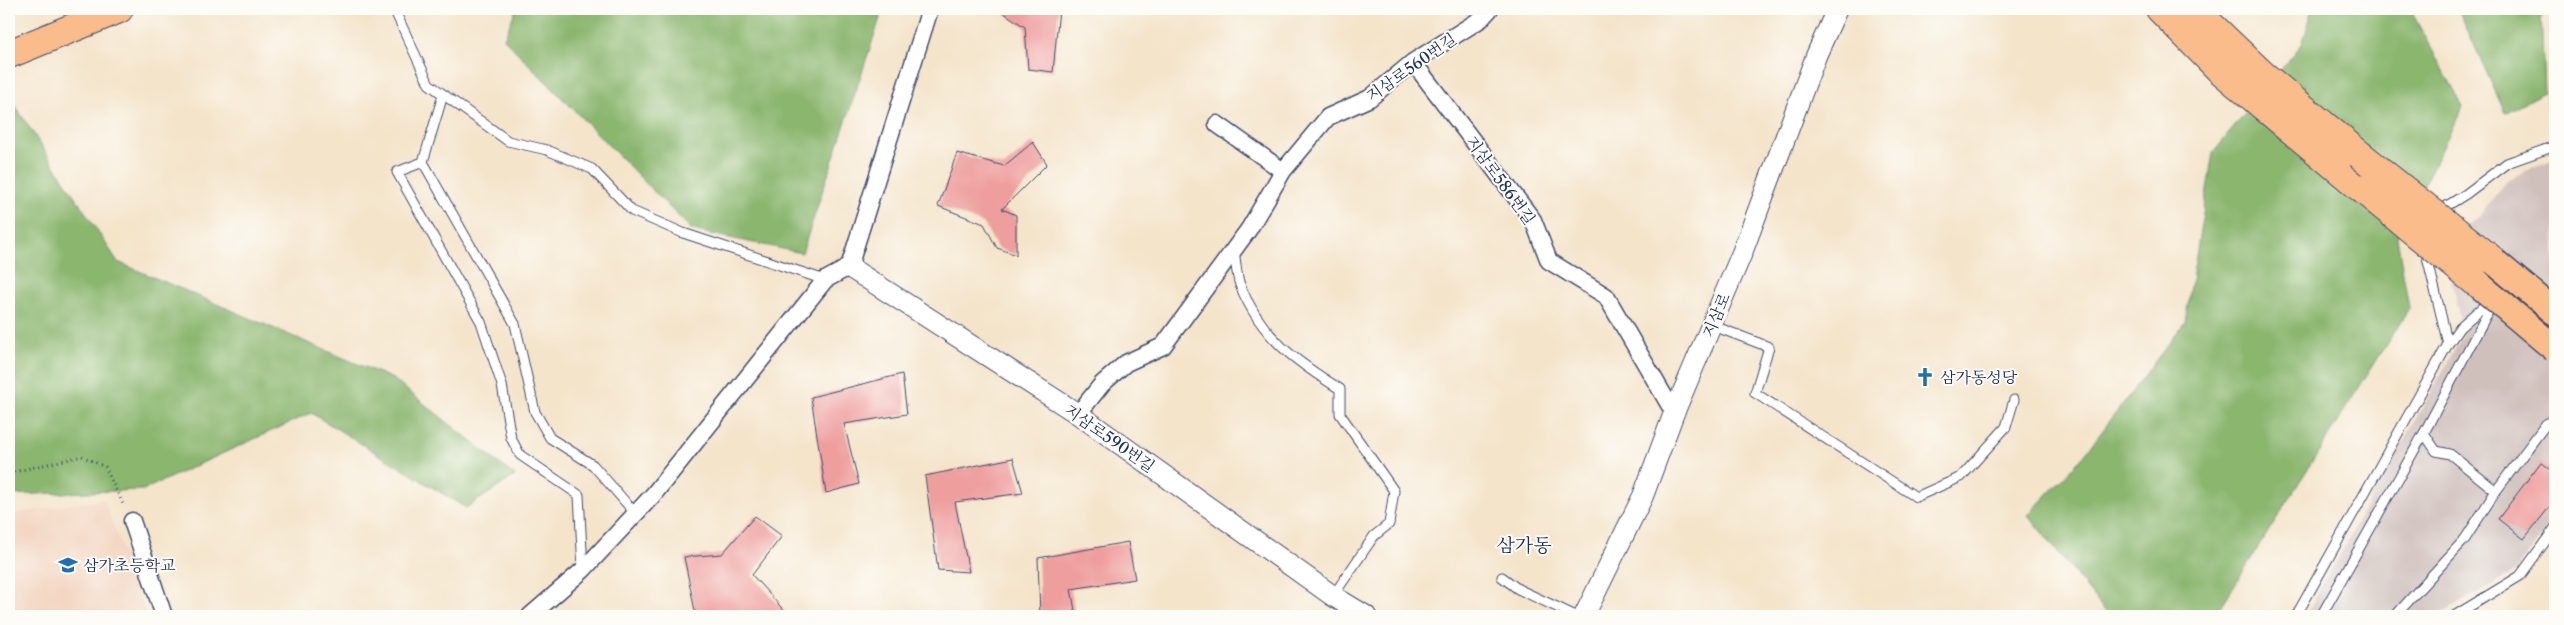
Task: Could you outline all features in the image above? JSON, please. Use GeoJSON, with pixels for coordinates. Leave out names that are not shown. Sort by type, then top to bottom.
{"type":"FeatureCollection","features":[{"type":"Feature","properties":{"kind":"highway"},"geometry":{"type":"LineString","coordinates":[[9,54],[119,9]]}},
{"type":"Feature","properties":{"kind":"highway"},"geometry":{"type":"LineString","coordinates":[[2153,9],[2273,116],[2478,284]]}},
{"type":"Feature","properties":{"kind":"highway"},"geometry":{"type":"LineString","coordinates":[[2160,9],[2181,32]]}},
{"type":"Feature","properties":{"kind":"highway"},"geometry":{"type":"LineString","coordinates":[[2194,9],[2262,74],[2491,259]]}},
{"type":"Feature","properties":{"kind":"main road"},"geometry":{"type":"LineString","coordinates":[[2491,259],[2555,312]]}},
{"type":"Feature","properties":{"kind":"main road"},"geometry":{"type":"LineString","coordinates":[[2478,284],[2555,348]]}},
{"type":"Feature","properties":{"kind":"street"},"geometry":{"type":"LineString","coordinates":[[530,616],[583,570],[653,495],[825,280],[849,267],[930,9]]}},
{"type":"Feature","properties":{"kind":"street","name":"지삼로560번길"},"geometry":{"type":"LineString","coordinates":[[1078,414],[1102,384],[1126,362],[1163,346],[1234,249],[1283,171],[1328,117],[1370,98],[1412,62],[1480,19],[1490,9]]}},
{"type":"Feature","properties":{"kind":"street","name":"지삼로"},"geometry":{"type":"LineString","coordinates":[[1584,616],[1643,496],[1674,413],[1742,253],[1816,56],[1838,9]]}},
{"type":"Feature","properties":{"kind":"street","name":"지삼로586번길"},"geometry":{"type":"LineString","coordinates":[[1412,62],[1533,220],[1549,262],[1606,296],[1674,413]]}},
{"type":"Feature","properties":{"kind":"street"},"geometry":{"type":"LineString","coordinates":[[1217,124],[1283,171]]}},
{"type":"Feature","properties":{"kind":"street","name":"지삼로590번길"},"geometry":{"type":"LineString","coordinates":[[849,267],[1078,414],[1333,596],[1366,616]]}},
{"type":"Feature","properties":{"kind":"street"},"geometry":{"type":"LineString","coordinates":[[132,521],[164,616]]}},
{"type":"Feature","properties":{"kind":"lane"},"geometry":{"type":"LineString","coordinates":[[394,9],[429,84],[508,141],[547,150],[592,169],[632,211],[683,233],[825,280]]}},
{"type":"Feature","properties":{"kind":"lane"},"geometry":{"type":"LineString","coordinates":[[443,95],[423,162],[515,324],[536,412],[550,438],[593,465],[635,513]]}},
{"type":"Feature","properties":{"kind":"lane"},"geometry":{"type":"LineString","coordinates":[[2448,344],[2430,274],[2421,221],[2466,194],[2507,163],[2555,146]]}},
{"type":"Feature","properties":{"kind":"lane"},"geometry":{"type":"LineString","coordinates":[[423,162],[397,172],[481,322],[502,385],[511,438],[520,455],[579,495],[583,570]]}},
{"type":"Feature","properties":{"kind":"lane"},"geometry":{"type":"LineString","coordinates":[[1234,249],[1240,284],[1261,326],[1298,363],[1340,390],[1340,414],[1394,491],[1389,524],[1374,536],[1333,596]]}},
{"type":"Feature","properties":{"kind":"lane"},"geometry":{"type":"LineString","coordinates":[[2296,616],[2448,344],[2460,327],[2498,293],[2424,433],[2321,616]]}},
{"type":"Feature","properties":{"kind":"lane"},"geometry":{"type":"LineString","coordinates":[[1711,325],[1769,347],[1755,393],[1916,497],[1961,477],[2006,427],[2014,400]]}},
{"type":"Feature","properties":{"kind":"lane"},"geometry":{"type":"LineString","coordinates":[[2395,616],[2466,539],[2496,491],[2546,424],[2555,419]]}},
{"type":"Feature","properties":{"kind":"lane"},"geometry":{"type":"LineString","coordinates":[[2424,433],[2436,451],[2450,454],[2496,491]]}},
{"type":"Feature","properties":{"kind":"lane"},"geometry":{"type":"LineString","coordinates":[[2454,616],[2520,576],[2555,528]]}},
{"type":"Feature","properties":{"kind":"lane"},"geometry":{"type":"LineString","coordinates":[[1502,577],[1518,589],[1576,616]]}},
{"type":"Feature","properties":{"kind":"path"},"geometry":{"type":"LineString","coordinates":[[9,473],[82,456],[105,467],[132,521]]}},
{"type":"Feature","properties":{"kind":"shaded area"},"geometry":{"type":"Polygon","coordinates":[[[2555,158],[2555,518],[2514,572],[2437,616],[2305,616],[2463,335],[2451,278],[2451,238],[2481,215],[2506,180],[2555,158]]]}},
{"type":"Feature","properties":{"kind":"shaded area","name":"삼가초등학교"},"geometry":{"type":"Polygon","coordinates":[[[104,500],[147,616],[9,616],[9,514],[104,500]]]}},
{"type":"Feature","properties":{"kind":"green space"},"geometry":{"type":"Polygon","coordinates":[[[516,9],[883,9],[802,253],[692,230],[504,39],[516,9]]]}},
{"type":"Feature","properties":{"kind":"green space"},"geometry":{"type":"Polygon","coordinates":[[[2313,9],[2410,9],[2463,107],[2397,237],[2409,308],[2222,605],[2194,616],[2109,616],[2028,515],[2081,459],[2185,322],[2213,153],[2302,44],[2313,9]]]}},
{"type":"Feature","properties":{"kind":"green space"},"geometry":{"type":"Polygon","coordinates":[[[2458,9],[2541,9],[2544,92],[2505,113],[2458,9]]]}},
{"type":"Feature","properties":{"kind":"green space"},"geometry":{"type":"Polygon","coordinates":[[[14,104],[118,262],[393,379],[515,476],[466,508],[311,413],[143,490],[9,495],[9,107],[14,104]]]}},
{"type":"Feature","properties":{"kind":"building"},"geometry":{"type":"Polygon","coordinates":[[[998,9],[1059,9],[1053,72],[1028,69],[1025,27],[998,9]]]}},
{"type":"Feature","properties":{"kind":"building"},"geometry":{"type":"Polygon","coordinates":[[[1033,142],[1047,164],[1002,209],[1016,215],[1016,255],[997,248],[984,224],[938,206],[957,153],[1004,166],[1033,142]]]}},
{"type":"Feature","properties":{"kind":"building"},"geometry":{"type":"Polygon","coordinates":[[[902,374],[907,414],[844,424],[859,484],[826,493],[811,397],[902,374]]]}},
{"type":"Feature","properties":{"kind":"building"},"geometry":{"type":"Polygon","coordinates":[[[1013,458],[1023,493],[955,502],[969,572],[938,570],[925,476],[1013,458]]]}},
{"type":"Feature","properties":{"kind":"building"},"geometry":{"type":"Polygon","coordinates":[[[2541,462],[2555,473],[2555,500],[2524,539],[2498,519],[2541,462]]]}},
{"type":"Feature","properties":{"kind":"building"},"geometry":{"type":"Polygon","coordinates":[[[755,516],[782,536],[752,575],[789,616],[696,616],[684,557],[722,554],[755,516]]]}},
{"type":"Feature","properties":{"kind":"building"},"geometry":{"type":"Polygon","coordinates":[[[1128,542],[1135,579],[1071,589],[1076,616],[1040,616],[1038,558],[1128,542]]]}},
{"type":"Feature","properties":{"kind":"place","name":"삼가동성당"},"geometry":{"type":"Point","coordinates":[1925,377]}},
{"type":"Feature","properties":{"kind":"place","name":"삼가초등학교"},"geometry":{"type":"Point","coordinates":[68,565]}},
{"type":"Feature","properties":{"kind":"district","name":"삼가동"},"geometry":{"type":"Point","coordinates":[1524,545]}}]}
